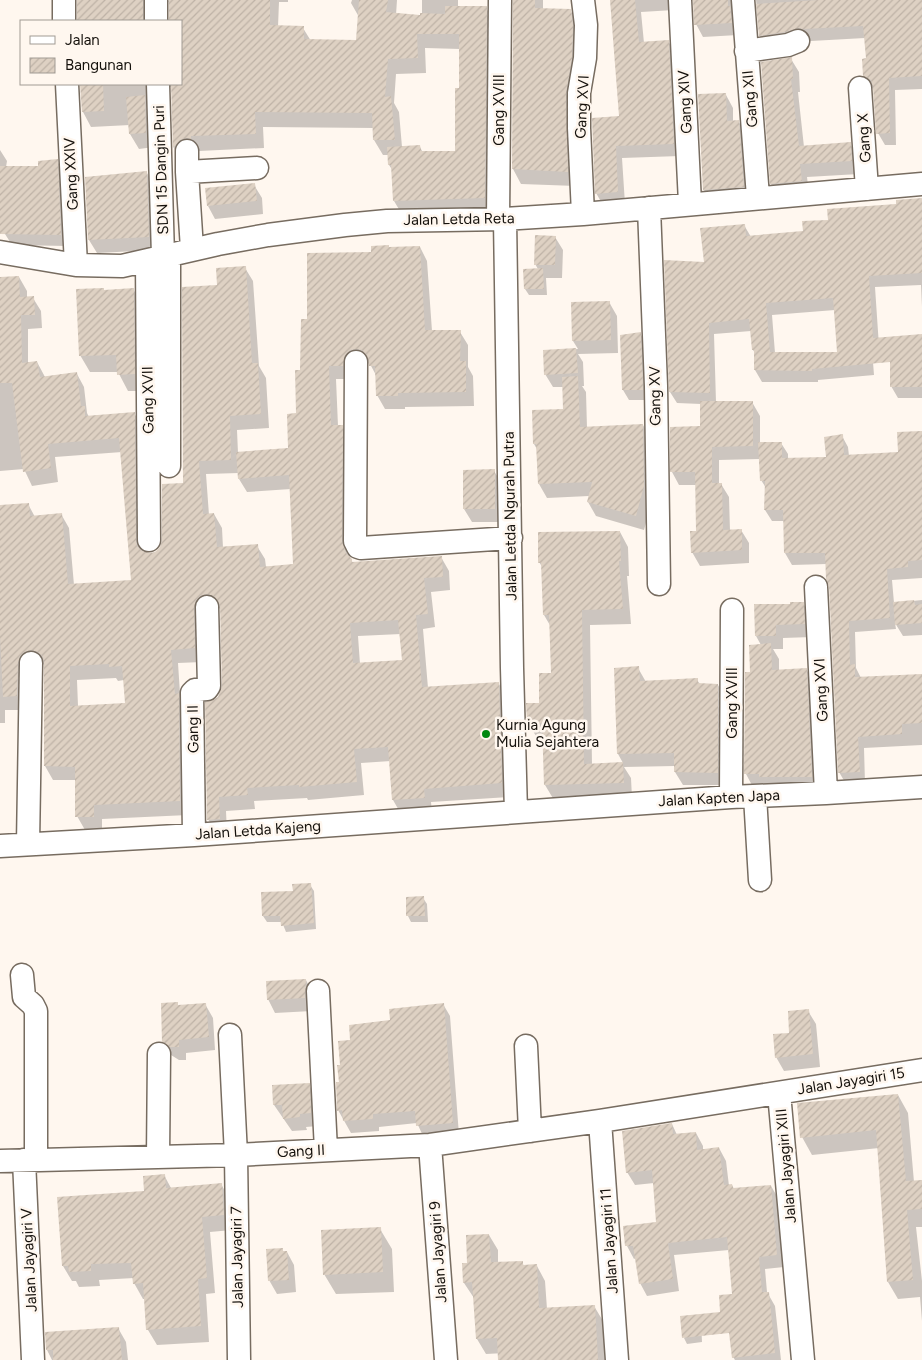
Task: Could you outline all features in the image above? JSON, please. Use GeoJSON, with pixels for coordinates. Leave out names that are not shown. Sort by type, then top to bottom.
{"type":"FeatureCollection","features":[{"type":"Feature","properties":{"kind":"street"},"geometry":{"type":"LineString","coordinates":[[64,0],[64,20]]}},
{"type":"Feature","properties":{"kind":"street"},"geometry":{"type":"LineString","coordinates":[[156,0],[156,20]]}},
{"type":"Feature","properties":{"kind":"street","name":"Gang XVIII"},"geometry":{"type":"LineString","coordinates":[[500,0],[502,219]]}},
{"type":"Feature","properties":{"kind":"street","name":"Gang XVI"},"geometry":{"type":"LineString","coordinates":[[583,0],[586,26],[586,58],[579,93],[583,214]]}},
{"type":"Feature","properties":{"kind":"street","name":"Gang XIV"},"geometry":{"type":"LineString","coordinates":[[680,0],[690,203]]}},
{"type":"Feature","properties":{"kind":"street","name":"Gang XII"},"geometry":{"type":"LineString","coordinates":[[743,0],[758,197]]}},
{"type":"Feature","properties":{"kind":"street"},"geometry":{"type":"LineString","coordinates":[[746,51],[788,45],[798,41]]}},
{"type":"Feature","properties":{"kind":"street","name":"Gang XXIV"},"geometry":{"type":"LineString","coordinates":[[67,85],[76,265]]}},
{"type":"Feature","properties":{"kind":"street","name":"SDN 15 Dangin Puri"},"geometry":{"type":"LineString","coordinates":[[158,85],[160,257]]}},
{"type":"Feature","properties":{"kind":"street","name":"Gang X"},"geometry":{"type":"LineString","coordinates":[[860,88],[867,189]]}},
{"type":"Feature","properties":{"kind":"street"},"geometry":{"type":"LineString","coordinates":[[192,249],[188,161],[258,168]]}},
{"type":"Feature","properties":{"kind":"street","name":"Jalan Letda Reta"},"geometry":{"type":"LineString","coordinates":[[0,252],[76,265],[122,266],[192,249],[268,235],[345,225],[387,221],[502,219],[583,214],[690,203],[922,184]]}},
{"type":"Feature","properties":{"kind":"street","name":"Gang XV"},"geometry":{"type":"LineString","coordinates":[[650,208],[659,584]]}},
{"type":"Feature","properties":{"kind":"street","name":"Jalan Letda Ngurah Putra"},"geometry":{"type":"LineString","coordinates":[[502,219],[516,812]]}},
{"type":"Feature","properties":{"kind":"street"},"geometry":{"type":"LineString","coordinates":[[160,257],[169,466]]}},
{"type":"Feature","properties":{"kind":"street","name":"Gang XVII"},"geometry":{"type":"LineString","coordinates":[[149,540],[160,257]]}},
{"type":"Feature","properties":{"kind":"street"},"geometry":{"type":"LineString","coordinates":[[356,362],[355,541],[358,546],[361,548],[511,538]]}},
{"type":"Feature","properties":{"kind":"street","name":"Gang XVI"},"geometry":{"type":"LineString","coordinates":[[816,587],[826,793]]}},
{"type":"Feature","properties":{"kind":"street","name":"Gang II"},"geometry":{"type":"LineString","coordinates":[[194,835],[192,693],[195,690],[206,689],[209,686],[207,607]]}},
{"type":"Feature","properties":{"kind":"street","name":"Gang XVIII"},"geometry":{"type":"LineString","coordinates":[[731,797],[732,610]]}},
{"type":"Feature","properties":{"kind":"street"},"geometry":{"type":"LineString","coordinates":[[28,844],[31,663]]}},
{"type":"Feature","properties":{"kind":"street","name":"Jalan Kapten Japa"},"geometry":{"type":"LineString","coordinates":[[516,812],[731,797],[922,787]]}},
{"type":"Feature","properties":{"kind":"street"},"geometry":{"type":"LineString","coordinates":[[756,796],[760,880]]}},
{"type":"Feature","properties":{"kind":"street","name":"Jalan Letda Kajeng"},"geometry":{"type":"LineString","coordinates":[[0,846],[194,835],[516,812]]}},
{"type":"Feature","properties":{"kind":"street","name":"Jalan Jayagiri V"},"geometry":{"type":"LineString","coordinates":[[22,974],[24,997],[33,1004],[36,1011],[30,1160],[33,1360]]}},
{"type":"Feature","properties":{"kind":"street"},"geometry":{"type":"LineString","coordinates":[[318,991],[326,1150]]}},
{"type":"Feature","properties":{"kind":"street","name":"Jalan Jayagiri 7"},"geometry":{"type":"LineString","coordinates":[[230,1036],[236,1155],[239,1360]]}},
{"type":"Feature","properties":{"kind":"street"},"geometry":{"type":"LineString","coordinates":[[526,1046],[530,1130]]}},
{"type":"Feature","properties":{"kind":"street"},"geometry":{"type":"LineString","coordinates":[[158,1157],[159,1054]]}},
{"type":"Feature","properties":{"kind":"street","name":"Jalan Jayagiri 15"},"geometry":{"type":"LineString","coordinates":[[779,1093],[922,1070]]}},
{"type":"Feature","properties":{"kind":"street","name":"Jalan Jayagiri XIII"},"geometry":{"type":"LineString","coordinates":[[600,1122],[779,1093],[803,1360]]}},
{"type":"Feature","properties":{"kind":"street","name":"Gang II"},"geometry":{"type":"LineString","coordinates":[[0,1160],[236,1155],[430,1145],[600,1122]]}},
{"type":"Feature","properties":{"kind":"street","name":"Jalan Jayagiri 11"},"geometry":{"type":"LineString","coordinates":[[600,1122],[617,1360]]}},
{"type":"Feature","properties":{"kind":"street","name":"Jalan Jayagiri 9"},"geometry":{"type":"LineString","coordinates":[[430,1145],[446,1360]]}},
{"type":"Feature","properties":{"kind":"building"},"geometry":{"type":"Polygon","coordinates":[[[77,0],[143,0],[143,20],[77,20],[77,0]]]}},
{"type":"Feature","properties":{"kind":"building"},"geometry":{"type":"Polygon","coordinates":[[[169,0],[270,0],[270,25],[304,26],[304,39],[356,40],[359,0],[388,0],[386,12],[420,15],[420,13],[445,14],[445,6],[487,6],[485,198],[393,201],[391,165],[388,165],[387,147],[420,145],[421,151],[455,151],[455,88],[459,88],[459,34],[417,34],[418,58],[388,59],[385,97],[391,96],[395,140],[373,140],[372,113],[255,112],[256,134],[191,136],[191,139],[180,140],[173,148],[171,85],[182,85],[182,20],[169,20],[169,0]]]}},
{"type":"Feature","properties":{"kind":"building"},"geometry":{"type":"Polygon","coordinates":[[[513,0],[535,0],[535,8],[571,9],[573,26],[572,58],[566,93],[568,172],[512,169],[513,0]]]}},
{"type":"Feature","properties":{"kind":"building"},"geometry":{"type":"Polygon","coordinates":[[[610,0],[635,0],[639,42],[669,40],[674,144],[616,146],[618,192],[595,194],[592,118],[619,116],[610,0]]]}},
{"type":"Feature","properties":{"kind":"building"},"geometry":{"type":"Polygon","coordinates":[[[693,0],[728,0],[732,23],[694,25],[693,0]]]}},
{"type":"Feature","properties":{"kind":"building"},"geometry":{"type":"Polygon","coordinates":[[[819,0],[922,0],[922,76],[889,78],[890,133],[876,134],[873,87],[871,80],[863,76],[862,59],[866,58],[863,26],[799,28],[759,36],[756,4],[819,0]]]}},
{"type":"Feature","properties":{"kind":"building"},"geometry":{"type":"Polygon","coordinates":[[[792,57],[793,79],[791,79],[799,146],[851,142],[852,161],[800,164],[802,181],[770,184],[761,62],[792,57]]]}},
{"type":"Feature","properties":{"kind":"building"},"geometry":{"type":"Polygon","coordinates":[[[80,85],[103,85],[104,111],[82,112],[80,85]]]}},
{"type":"Feature","properties":{"kind":"building"},"geometry":{"type":"Polygon","coordinates":[[[726,93],[727,121],[739,120],[744,187],[703,190],[698,94],[726,93]]]}},
{"type":"Feature","properties":{"kind":"building"},"geometry":{"type":"Polygon","coordinates":[[[145,95],[146,133],[129,134],[126,97],[145,95]]]}},
{"type":"Feature","properties":{"kind":"building"},"geometry":{"type":"Polygon","coordinates":[[[58,159],[61,235],[0,234],[0,166],[38,166],[38,161],[58,159]]]}},
{"type":"Feature","properties":{"kind":"building"},"geometry":{"type":"Polygon","coordinates":[[[147,171],[149,237],[88,240],[85,177],[147,171]]]}},
{"type":"Feature","properties":{"kind":"building"},"geometry":{"type":"Polygon","coordinates":[[[255,183],[257,201],[207,206],[205,188],[255,183]]]}},
{"type":"Feature","properties":{"kind":"building"},"geometry":{"type":"Polygon","coordinates":[[[922,198],[922,273],[869,276],[873,338],[922,334],[922,387],[890,387],[890,362],[812,369],[812,371],[754,370],[754,350],[752,350],[749,319],[709,323],[710,393],[669,392],[664,260],[704,262],[700,228],[745,224],[746,236],[803,231],[802,221],[828,220],[827,209],[896,204],[896,200],[922,198]],[[833,298],[766,303],[770,352],[837,352],[833,298]]]}},
{"type":"Feature","properties":{"kind":"building"},"geometry":{"type":"Polygon","coordinates":[[[535,235],[556,236],[555,265],[534,265],[535,235]]]}},
{"type":"Feature","properties":{"kind":"building"},"geometry":{"type":"Polygon","coordinates":[[[371,246],[420,246],[425,330],[461,330],[460,361],[466,361],[466,392],[398,393],[398,396],[376,396],[375,366],[369,366],[367,355],[362,350],[357,349],[350,350],[345,355],[343,366],[329,366],[331,425],[343,425],[342,541],[346,553],[352,559],[352,562],[442,556],[443,577],[424,578],[428,614],[416,615],[422,687],[499,682],[502,783],[424,789],[425,798],[392,800],[388,747],[354,749],[357,782],[299,787],[299,785],[247,788],[248,795],[219,797],[220,819],[207,820],[205,702],[218,697],[222,686],[220,606],[214,596],[206,594],[196,600],[194,607],[195,648],[171,650],[175,694],[179,693],[180,801],[94,805],[94,817],[75,817],[75,767],[44,766],[44,663],[43,657],[38,652],[31,650],[24,652],[20,656],[17,696],[3,697],[0,636],[0,505],[29,503],[30,516],[62,513],[68,584],[131,580],[119,438],[48,444],[51,468],[23,472],[12,383],[0,383],[0,277],[19,276],[20,297],[34,296],[35,315],[21,315],[22,363],[37,361],[40,377],[77,372],[81,406],[85,406],[85,416],[135,412],[136,540],[137,546],[142,551],[150,553],[155,552],[160,547],[162,540],[162,484],[183,483],[182,287],[217,285],[216,268],[246,266],[252,363],[258,363],[261,414],[230,416],[231,460],[199,461],[203,514],[214,513],[217,547],[258,544],[260,567],[293,564],[289,475],[238,479],[236,452],[288,448],[287,414],[296,413],[295,370],[300,370],[301,319],[307,319],[307,253],[371,252],[371,246]],[[398,620],[350,623],[353,663],[402,660],[398,620]],[[109,664],[70,666],[70,706],[125,703],[122,666],[109,667],[109,664]]]}},
{"type":"Feature","properties":{"kind":"building"},"geometry":{"type":"Polygon","coordinates":[[[543,268],[544,289],[524,289],[523,269],[543,268]]]}},
{"type":"Feature","properties":{"kind":"building"},"geometry":{"type":"Polygon","coordinates":[[[104,288],[104,290],[134,288],[135,374],[117,375],[116,355],[79,356],[76,289],[104,288]]]}},
{"type":"Feature","properties":{"kind":"building"},"geometry":{"type":"Polygon","coordinates":[[[610,301],[611,340],[572,341],[571,302],[610,301]]]}},
{"type":"Feature","properties":{"kind":"building"},"geometry":{"type":"Polygon","coordinates":[[[641,332],[643,390],[622,390],[620,335],[641,332]]]}},
{"type":"Feature","properties":{"kind":"building"},"geometry":{"type":"Polygon","coordinates":[[[576,348],[578,373],[544,375],[543,350],[576,348]]]}},
{"type":"Feature","properties":{"kind":"building"},"geometry":{"type":"Polygon","coordinates":[[[578,376],[580,427],[643,424],[644,486],[636,516],[587,502],[592,482],[538,484],[536,444],[533,444],[532,410],[563,409],[562,377],[578,376]]]}},
{"type":"Feature","properties":{"kind":"building"},"geometry":{"type":"Polygon","coordinates":[[[700,401],[753,401],[753,446],[712,447],[712,483],[722,483],[723,530],[742,529],[742,550],[691,553],[690,531],[696,531],[695,472],[670,472],[670,427],[700,426],[700,401]]]}},
{"type":"Feature","properties":{"kind":"building"},"geometry":{"type":"Polygon","coordinates":[[[922,431],[922,560],[908,561],[908,567],[887,569],[890,618],[849,621],[850,665],[855,664],[855,677],[922,674],[922,723],[902,724],[902,734],[858,737],[860,772],[838,773],[829,586],[826,579],[825,553],[784,553],[783,510],[764,510],[765,481],[760,481],[758,442],[782,442],[782,458],[826,457],[824,437],[843,434],[844,455],[898,452],[897,432],[922,431]]]}},
{"type":"Feature","properties":{"kind":"building"},"geometry":{"type":"Polygon","coordinates":[[[495,469],[495,509],[463,509],[463,470],[495,469]]]}},
{"type":"Feature","properties":{"kind":"building"},"geometry":{"type":"Polygon","coordinates":[[[620,531],[621,561],[619,561],[623,609],[582,610],[584,764],[623,762],[624,783],[544,785],[542,723],[527,723],[526,703],[539,703],[539,673],[551,673],[549,615],[543,615],[541,563],[538,563],[538,532],[620,531]]]}},
{"type":"Feature","properties":{"kind":"building"},"geometry":{"type":"Polygon","coordinates":[[[914,600],[915,605],[922,604],[922,623],[895,625],[893,602],[914,600]]]}},
{"type":"Feature","properties":{"kind":"building"},"geometry":{"type":"Polygon","coordinates":[[[790,602],[804,602],[805,624],[776,625],[776,636],[755,636],[754,604],[790,604],[790,602]]]}},
{"type":"Feature","properties":{"kind":"building"},"geometry":{"type":"Polygon","coordinates":[[[771,643],[772,670],[807,668],[812,777],[759,777],[759,774],[744,774],[745,672],[750,672],[749,645],[771,643]]]}},
{"type":"Feature","properties":{"kind":"building"},"geometry":{"type":"Polygon","coordinates":[[[639,666],[640,681],[698,678],[698,683],[718,684],[718,773],[674,772],[674,753],[617,754],[614,668],[639,666]]]}},
{"type":"Feature","properties":{"kind":"building"},"geometry":{"type":"Polygon","coordinates":[[[311,883],[314,923],[281,926],[280,916],[262,916],[261,892],[293,891],[292,884],[311,883]]]}},
{"type":"Feature","properties":{"kind":"building"},"geometry":{"type":"Polygon","coordinates":[[[424,896],[425,916],[406,916],[406,897],[424,896]]]}},
{"type":"Feature","properties":{"kind":"building"},"geometry":{"type":"Polygon","coordinates":[[[306,979],[305,998],[267,1000],[266,981],[306,979]]]}},
{"type":"Feature","properties":{"kind":"building"},"geometry":{"type":"Polygon","coordinates":[[[178,1002],[178,1005],[206,1003],[209,1037],[179,1040],[179,1047],[170,1047],[162,1042],[161,1003],[178,1002]]]}},
{"type":"Feature","properties":{"kind":"building"},"geometry":{"type":"Polygon","coordinates":[[[444,1003],[453,1123],[416,1126],[415,1111],[373,1114],[373,1119],[343,1121],[342,1110],[337,1111],[336,1082],[339,1082],[337,1065],[340,1065],[338,1041],[350,1040],[349,1025],[390,1020],[389,1009],[444,1003]]]}},
{"type":"Feature","properties":{"kind":"building"},"geometry":{"type":"Polygon","coordinates":[[[809,1009],[813,1054],[775,1058],[773,1034],[789,1033],[788,1011],[809,1009]]]}},
{"type":"Feature","properties":{"kind":"building"},"geometry":{"type":"Polygon","coordinates":[[[310,1083],[311,1113],[300,1114],[300,1117],[283,1119],[282,1105],[273,1105],[272,1085],[310,1083]]]}},
{"type":"Feature","properties":{"kind":"building"},"geometry":{"type":"Polygon","coordinates":[[[898,1094],[906,1181],[922,1180],[922,1209],[907,1210],[913,1280],[887,1282],[876,1130],[800,1138],[797,1103],[898,1094]]]}},
{"type":"Feature","properties":{"kind":"building"},"geometry":{"type":"Polygon","coordinates":[[[672,1123],[673,1134],[696,1132],[697,1150],[719,1147],[724,1185],[732,1184],[733,1188],[771,1185],[777,1255],[759,1257],[762,1292],[769,1292],[775,1353],[732,1358],[729,1333],[682,1338],[680,1316],[720,1312],[719,1295],[732,1294],[727,1237],[668,1243],[673,1279],[639,1284],[633,1246],[625,1246],[623,1226],[656,1222],[652,1170],[626,1173],[622,1131],[672,1123]]]}},
{"type":"Feature","properties":{"kind":"building"},"geometry":{"type":"Polygon","coordinates":[[[165,1174],[166,1188],[222,1183],[224,1215],[202,1217],[207,1278],[198,1279],[201,1326],[146,1330],[143,1283],[133,1284],[131,1263],[91,1264],[91,1271],[69,1272],[68,1266],[62,1266],[57,1197],[144,1191],[143,1176],[165,1174]]]}},
{"type":"Feature","properties":{"kind":"building"},"geometry":{"type":"Polygon","coordinates":[[[381,1227],[383,1272],[323,1275],[321,1230],[381,1227]]]}},
{"type":"Feature","properties":{"kind":"building"},"geometry":{"type":"Polygon","coordinates":[[[489,1234],[491,1262],[523,1261],[523,1265],[537,1264],[539,1308],[595,1305],[598,1360],[498,1360],[497,1338],[476,1339],[472,1282],[463,1283],[462,1263],[467,1263],[466,1235],[489,1234]]]}},
{"type":"Feature","properties":{"kind":"building"},"geometry":{"type":"Polygon","coordinates":[[[283,1248],[283,1251],[287,1251],[289,1280],[268,1281],[266,1249],[283,1248]]]}},
{"type":"Feature","properties":{"kind":"building"},"geometry":{"type":"Polygon","coordinates":[[[119,1327],[122,1360],[53,1360],[53,1350],[46,1350],[45,1332],[119,1327]]]}},
{"type":"Feature","properties":{"kind":"place","name":"Kurnia Agung Mulia Sejahtera"},"geometry":{"type":"Point","coordinates":[486,734]}}]}
